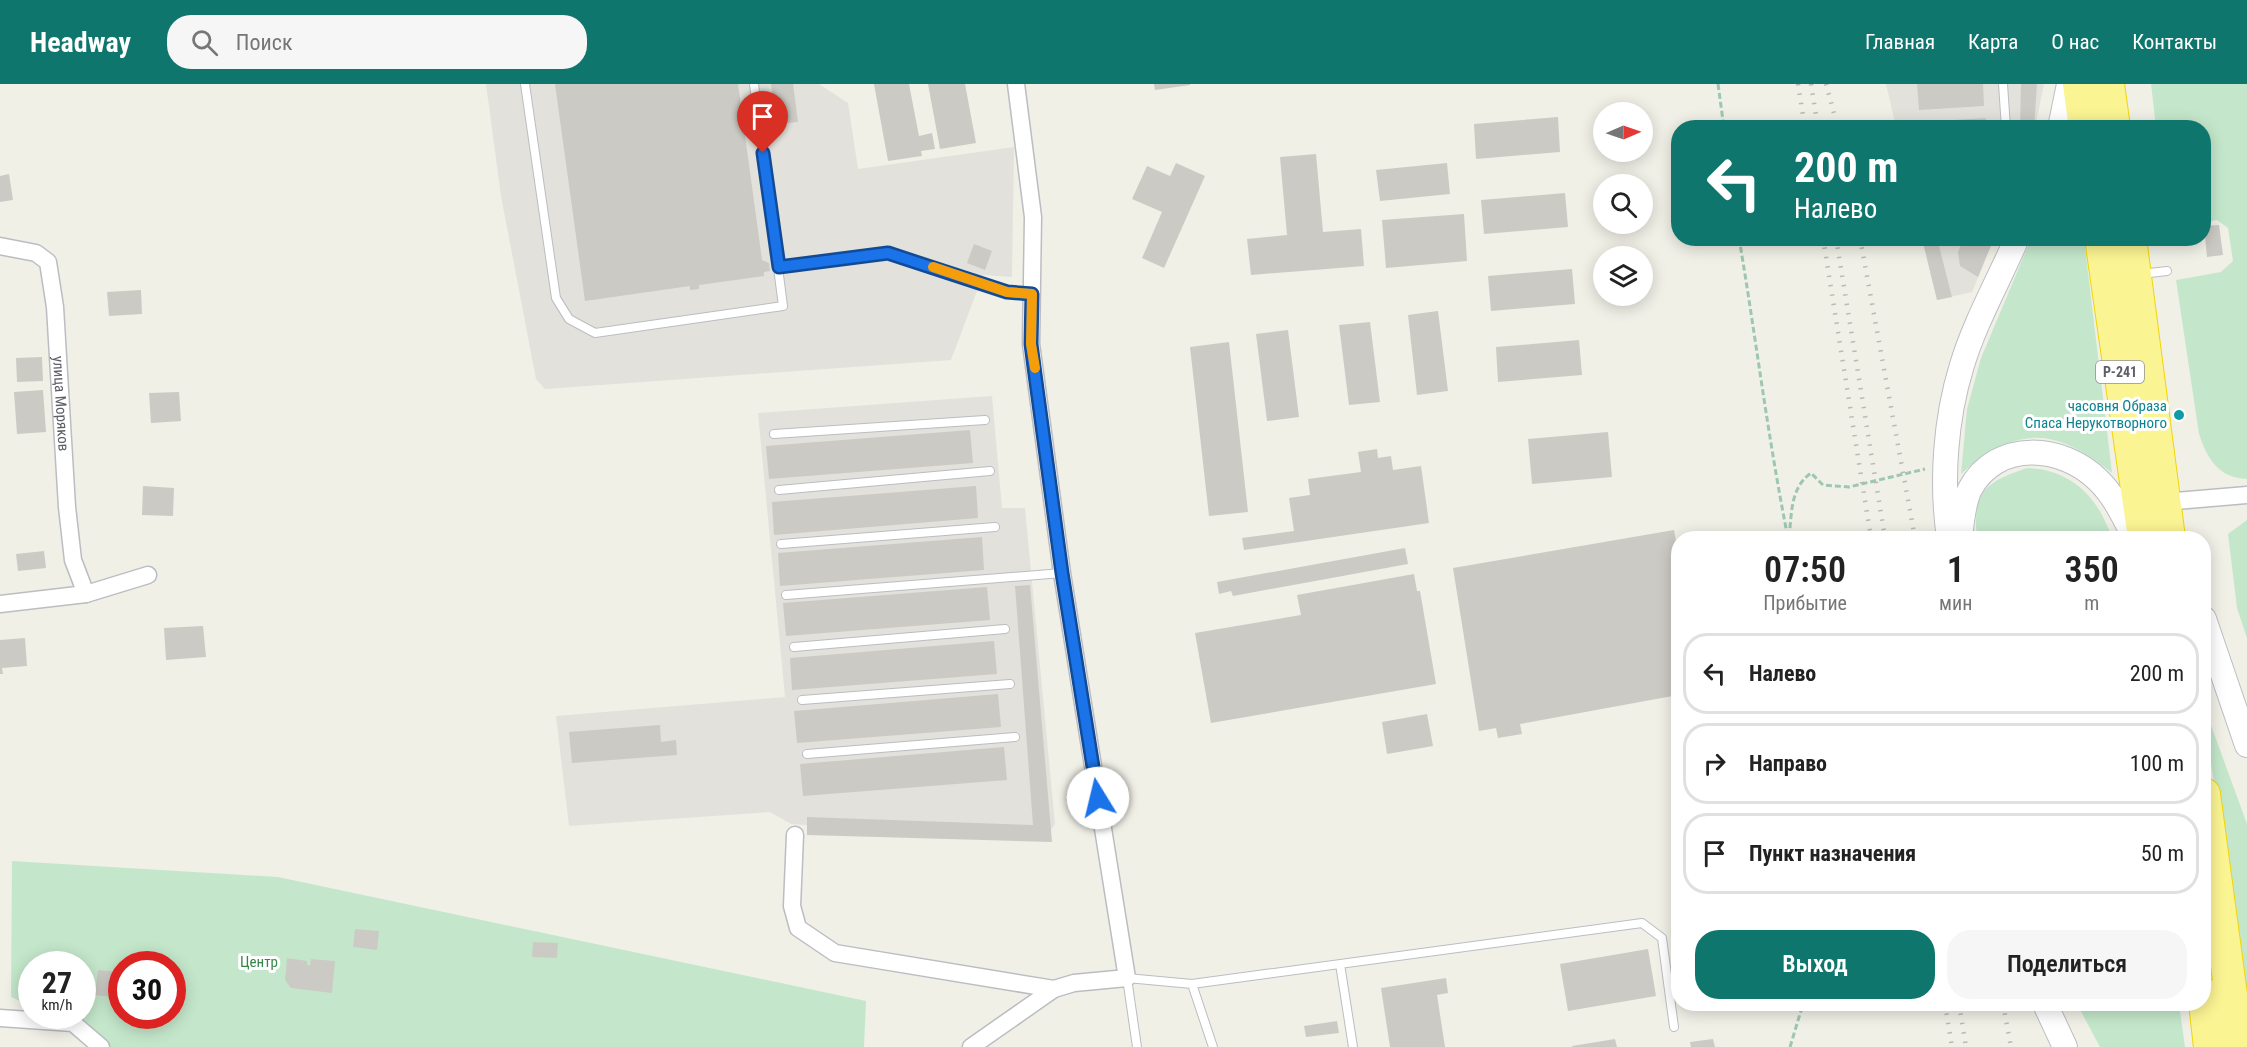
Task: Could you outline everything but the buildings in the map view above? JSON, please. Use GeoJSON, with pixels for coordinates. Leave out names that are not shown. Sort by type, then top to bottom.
{"type":"FeatureCollection","features":[{"type":"Feature","properties":{"kind":"highway"},"geometry":{"type":"LineString","coordinates":[[2079,84],[2084,120]]}},
{"type":"Feature","properties":{"kind":"highway"},"geometry":{"type":"LineString","coordinates":[[2108,84],[2113,120]]}},
{"type":"Feature","properties":{"kind":"highway","name":"Р-241"},"geometry":{"type":"LineString","coordinates":[[2103,246],[2159,525]]}},
{"type":"Feature","properties":{"kind":"highway","name":"Р-241"},"geometry":{"type":"LineString","coordinates":[[2131,246],[2159,525]]}},
{"type":"Feature","properties":{"kind":"highway"},"geometry":{"type":"LineString","coordinates":[[2211,846],[2238,1047]]}},
{"type":"Feature","properties":{"kind":"highway"},"geometry":{"type":"LineString","coordinates":[[2206,1011],[2210,1047]]}},
{"type":"Feature","properties":{"kind":"main road"},"geometry":{"type":"LineString","coordinates":[[2062,120],[2069,84]]}},
{"type":"Feature","properties":{"kind":"main road"},"geometry":{"type":"LineString","coordinates":[[1948,531],[1945,507],[1945,464],[1954,396],[1963,363],[2014,246]]}},
{"type":"Feature","properties":{"kind":"main road"},"geometry":{"type":"LineString","coordinates":[[1961,531],[1966,498],[1977,479],[2002,459],[2013,454],[2036,451],[2060,455],[2097,478],[2117,504],[2131,531]]}},
{"type":"Feature","properties":{"kind":"main road"},"geometry":{"type":"LineString","coordinates":[[2211,637],[2232,690],[2247,745]]}},
{"type":"Feature","properties":{"kind":"main road"},"geometry":{"type":"LineString","coordinates":[[2048,1011],[2065,1047]]}},
{"type":"Feature","properties":{"kind":"street"},"geometry":{"type":"LineString","coordinates":[[971,1047],[1054,989],[1074,983],[1127,978],[1062,573],[1031,344],[1033,217],[1016,84]]}},
{"type":"Feature","properties":{"kind":"street","name":"улица Моряков"},"geometry":{"type":"LineString","coordinates":[[0,246],[36,253],[48,262],[55,307],[67,507],[73,560],[86,594]]}},
{"type":"Feature","properties":{"kind":"street"},"geometry":{"type":"LineString","coordinates":[[2159,525],[2247,495]]}},
{"type":"Feature","properties":{"kind":"street"},"geometry":{"type":"LineString","coordinates":[[0,604],[86,594],[148,575]]}},
{"type":"Feature","properties":{"kind":"street"},"geometry":{"type":"LineString","coordinates":[[795,834],[792,906],[798,928],[836,953],[1054,989]]}},
{"type":"Feature","properties":{"kind":"street"},"geometry":{"type":"LineString","coordinates":[[0,1018],[73,1023],[101,1047]]}},
{"type":"Feature","properties":{"kind":"lane"},"geometry":{"type":"LineString","coordinates":[[525,84],[556,298],[569,319],[595,333],[783,306],[754,84]]}},
{"type":"Feature","properties":{"kind":"lane"},"geometry":{"type":"LineString","coordinates":[[2003,84],[2005,120]]}},
{"type":"Feature","properties":{"kind":"lane"},"geometry":{"type":"LineString","coordinates":[[779,267],[888,253],[1007,292],[1032,294]]}},
{"type":"Feature","properties":{"kind":"lane"},"geometry":{"type":"LineString","coordinates":[[2135,275],[2167,271]]}},
{"type":"Feature","properties":{"kind":"lane"},"geometry":{"type":"LineString","coordinates":[[774,434],[985,420]]}},
{"type":"Feature","properties":{"kind":"lane"},"geometry":{"type":"LineString","coordinates":[[779,490],[990,471]]}},
{"type":"Feature","properties":{"kind":"lane"},"geometry":{"type":"LineString","coordinates":[[782,544],[995,527]]}},
{"type":"Feature","properties":{"kind":"lane"},"geometry":{"type":"LineString","coordinates":[[786,595],[1062,573]]}},
{"type":"Feature","properties":{"kind":"lane"},"geometry":{"type":"LineString","coordinates":[[795,647],[1005,629]]}},
{"type":"Feature","properties":{"kind":"lane"},"geometry":{"type":"LineString","coordinates":[[802,700],[1010,684]]}},
{"type":"Feature","properties":{"kind":"lane"},"geometry":{"type":"LineString","coordinates":[[807,754],[1015,737]]}},
{"type":"Feature","properties":{"kind":"lane"},"geometry":{"type":"LineString","coordinates":[[1137,1047],[1127,978],[1192,984],[1642,923],[1662,938],[1671,1005]]}},
{"type":"Feature","properties":{"kind":"lane"},"geometry":{"type":"LineString","coordinates":[[1340,964],[1353,1047]]}},
{"type":"Feature","properties":{"kind":"lane"},"geometry":{"type":"LineString","coordinates":[[1192,984],[1213,1047]]}},
{"type":"Feature","properties":{"kind":"lane"},"geometry":{"type":"LineString","coordinates":[[1672,1011],[1674,1027]]}},
{"type":"Feature","properties":{"kind":"path"},"geometry":{"type":"LineString","coordinates":[[1718,84],[1723,120]]}},
{"type":"Feature","properties":{"kind":"path"},"geometry":{"type":"LineString","coordinates":[[1740,246],[1758,346],[1773,465],[1787,531]]}},
{"type":"Feature","properties":{"kind":"path"},"geometry":{"type":"LineString","coordinates":[[1790,531],[1795,493],[1802,479],[1811,473],[1823,485],[1850,487],[1945,464]]}},
{"type":"Feature","properties":{"kind":"path"},"geometry":{"type":"LineString","coordinates":[[1790,1047],[1801,1011]]}},
{"type":"Feature","properties":{"kind":"shaded area"},"geometry":{"type":"Polygon","coordinates":[[[486,84],[819,84],[848,103],[858,169],[1014,147],[1012,277],[983,275],[951,360],[545,389],[536,379],[501,196],[486,84]]]}},
{"type":"Feature","properties":{"kind":"shaded area"},"geometry":{"type":"Polygon","coordinates":[[[1886,84],[2044,84],[2037,120],[1894,120],[1886,84]]]}},
{"type":"Feature","properties":{"kind":"shaded area"},"geometry":{"type":"Polygon","coordinates":[[[1924,246],[1991,246],[1972,292],[1937,300],[1924,246]]]}},
{"type":"Feature","properties":{"kind":"shaded area"},"geometry":{"type":"Polygon","coordinates":[[[992,396],[1002,508],[1025,508],[1055,824],[1044,841],[791,824],[770,812],[569,826],[556,716],[785,697],[758,413],[992,396]]]}},
{"type":"Feature","properties":{"kind":"green space"},"geometry":{"type":"Polygon","coordinates":[[[2151,84],[2247,84],[2247,479],[2237,478],[2222,471],[2210,459],[2202,443],[2176,280],[2221,272],[2233,261],[2228,228],[2217,220],[2211,221],[2211,120],[2155,120],[2151,84]]]}},
{"type":"Feature","properties":{"kind":"green space"},"geometry":{"type":"Polygon","coordinates":[[[2028,246],[2085,246],[2112,473],[2072,447],[2054,440],[2036,438],[2019,440],[2000,447],[1961,474],[1967,409],[1981,358],[2028,246]]]}},
{"type":"Feature","properties":{"kind":"green space"},"geometry":{"type":"Polygon","coordinates":[[[2027,468],[2043,470],[2070,480],[2091,498],[2109,531],[1977,531],[1977,510],[1984,491],[1991,484],[2027,468]]]}},
{"type":"Feature","properties":{"kind":"green space"},"geometry":{"type":"Polygon","coordinates":[[[2247,520],[2247,638],[2237,608],[2228,534],[2247,520]]]}},
{"type":"Feature","properties":{"kind":"green space"},"geometry":{"type":"Polygon","coordinates":[[[2211,725],[2247,824],[2247,991],[2211,763],[2211,725]]]}},
{"type":"Feature","properties":{"kind":"green space","name":"Центр"},"geometry":{"type":"Polygon","coordinates":[[[12,861],[278,877],[866,1001],[864,1047],[102,1047],[74,1029],[96,1029],[96,951],[18,951],[18,1000],[11,997],[12,861]]]}},
{"type":"Feature","properties":{"kind":"green space"},"geometry":{"type":"Polygon","coordinates":[[[2081,1011],[2180,1011],[2185,1047],[2100,1047],[2081,1011]]]}},
{"type":"Feature","properties":{"kind":"railway"},"geometry":{"type":"LineString","coordinates":[[1798,84],[1804,120]]}},
{"type":"Feature","properties":{"kind":"railway"},"geometry":{"type":"LineString","coordinates":[[1811,84],[1817,120]]}},
{"type":"Feature","properties":{"kind":"railway"},"geometry":{"type":"LineString","coordinates":[[1826,84],[1836,120]]}},
{"type":"Feature","properties":{"kind":"railway"},"geometry":{"type":"LineString","coordinates":[[1824,246],[1870,531]]}},
{"type":"Feature","properties":{"kind":"railway"},"geometry":{"type":"LineString","coordinates":[[1837,246],[1884,531]]}},
{"type":"Feature","properties":{"kind":"railway"},"geometry":{"type":"LineString","coordinates":[[1861,246],[1914,531]]}},
{"type":"Feature","properties":{"kind":"railway"},"geometry":{"type":"LineString","coordinates":[[1946,1011],[1952,1047]]}},
{"type":"Feature","properties":{"kind":"railway"},"geometry":{"type":"LineString","coordinates":[[1960,1011],[1966,1047]]}},
{"type":"Feature","properties":{"kind":"railway"},"geometry":{"type":"LineString","coordinates":[[2004,1011],[2011,1047]]}},
{"type":"Feature","properties":{"kind":"slow traffic"},"geometry":{"type":"LineString","coordinates":[[933,267],[1007,292],[1032,294],[1031,344],[1035,368]]}},
{"type":"Feature","properties":{"kind":"place","name":"часовня Образа Спаса Нерукотворного"},"geometry":{"type":"Point","coordinates":[2179,415]}},
{"type":"Feature","properties":{"kind":"route"},"geometry":{"type":"LineString","coordinates":[[763,153],[779,267],[888,253],[1007,292],[1032,294],[1031,344],[1034,367],[1062,573],[1098,798]]}}]}
